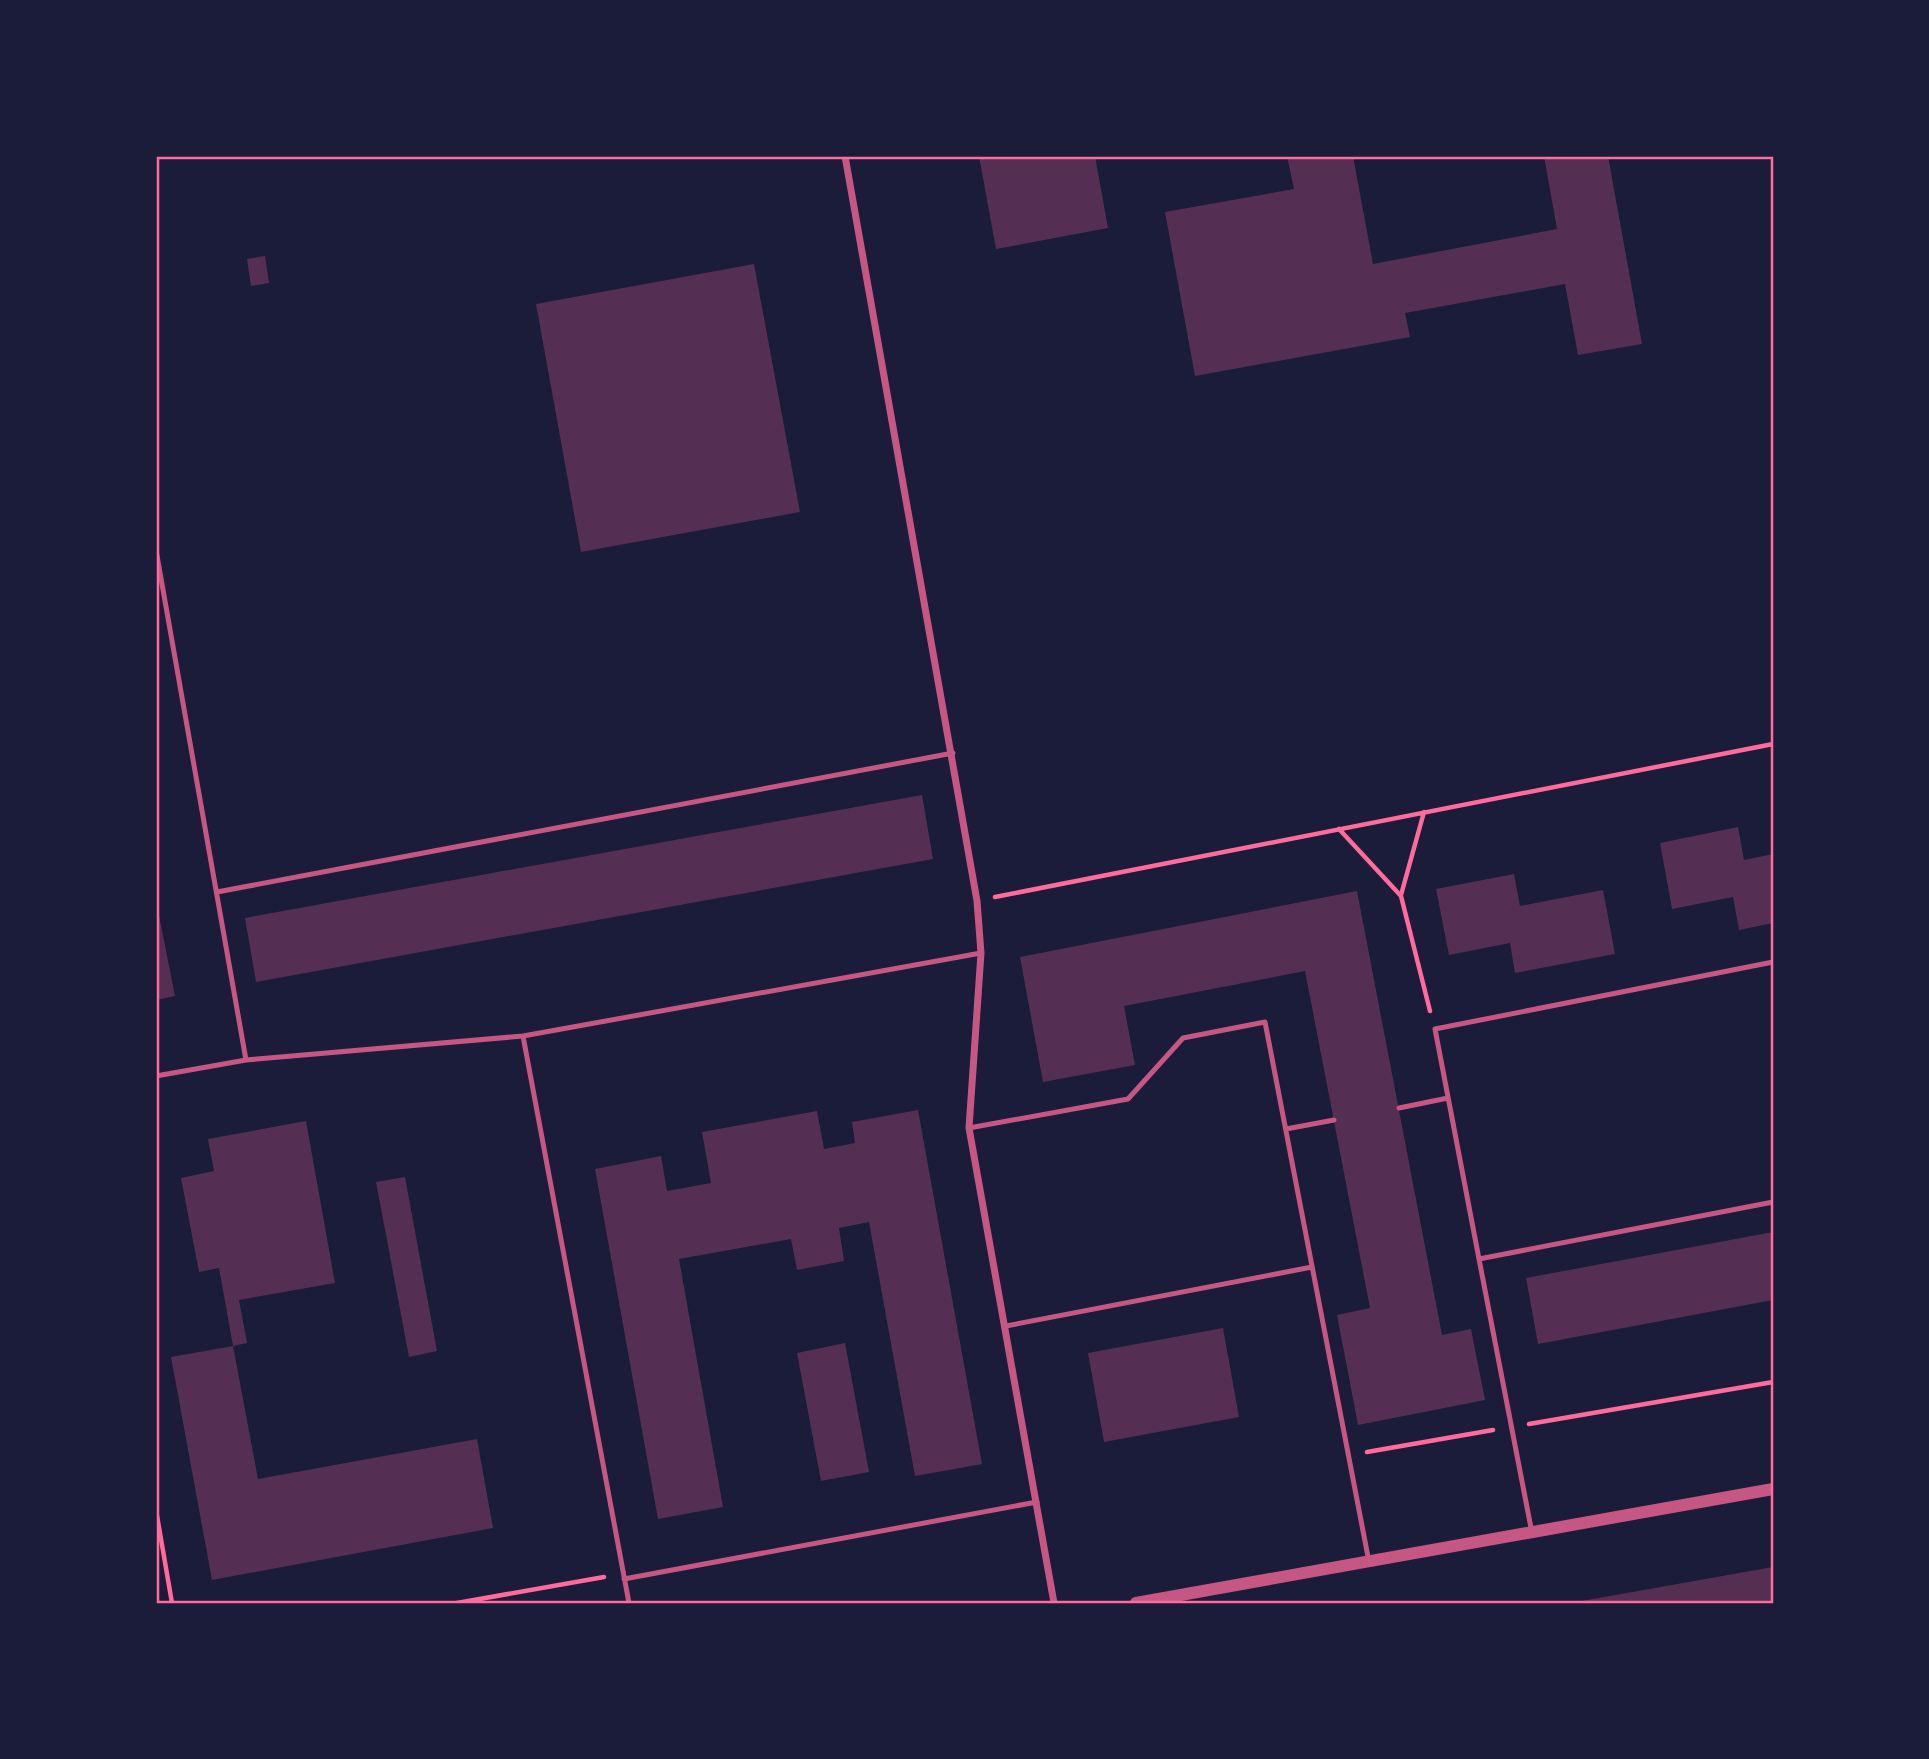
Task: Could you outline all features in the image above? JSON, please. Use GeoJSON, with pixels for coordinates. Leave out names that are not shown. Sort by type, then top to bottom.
{"type":"FeatureCollection","features":[{"type":"Feature","properties":{"kind":"street"},"geometry":{"type":"LineString","coordinates":[[845,156],[953,752],[977,901],[981,953],[969,1128],[1054,1603]]}},
{"type":"Feature","properties":{"kind":"street"},"geometry":{"type":"LineString","coordinates":[[1136,1603],[1773,1489]]}},
{"type":"Feature","properties":{"kind":"lane"},"geometry":{"type":"LineString","coordinates":[[156,550],[246,1060]]}},
{"type":"Feature","properties":{"kind":"lane"},"geometry":{"type":"LineString","coordinates":[[216,892],[953,752]]}},
{"type":"Feature","properties":{"kind":"lane"},"geometry":{"type":"LineString","coordinates":[[156,1076],[246,1060],[523,1036],[981,953]]}},
{"type":"Feature","properties":{"kind":"lane"},"geometry":{"type":"LineString","coordinates":[[1532,1532],[1434,1029],[1773,962]]}},
{"type":"Feature","properties":{"kind":"lane"},"geometry":{"type":"LineString","coordinates":[[969,1128],[1128,1099],[1183,1038],[1265,1022],[1369,1562]]}},
{"type":"Feature","properties":{"kind":"lane"},"geometry":{"type":"LineString","coordinates":[[523,1036],[629,1603]]}},
{"type":"Feature","properties":{"kind":"lane"},"geometry":{"type":"LineString","coordinates":[[1399,1108],[1448,1098]]}},
{"type":"Feature","properties":{"kind":"lane"},"geometry":{"type":"LineString","coordinates":[[1286,1129],[1334,1120]]}},
{"type":"Feature","properties":{"kind":"lane"},"geometry":{"type":"LineString","coordinates":[[1479,1259],[1773,1202]]}},
{"type":"Feature","properties":{"kind":"lane"},"geometry":{"type":"LineString","coordinates":[[1006,1326],[1312,1267]]}},
{"type":"Feature","properties":{"kind":"lane"},"geometry":{"type":"LineString","coordinates":[[624,1576],[1037,1502]]}},
{"type":"Feature","properties":{"kind":"path"},"geometry":{"type":"LineString","coordinates":[[977,901],[1773,744]]}},
{"type":"Feature","properties":{"kind":"path"},"geometry":{"type":"LineString","coordinates":[[1401,896],[1424,812]]}},
{"type":"Feature","properties":{"kind":"path"},"geometry":{"type":"LineString","coordinates":[[1339,829],[1401,896],[1434,1029]]}},
{"type":"Feature","properties":{"kind":"path"},"geometry":{"type":"LineString","coordinates":[[1349,1455],[1773,1382]]}},
{"type":"Feature","properties":{"kind":"path"},"geometry":{"type":"LineString","coordinates":[[156,1510],[172,1603]]}},
{"type":"Feature","properties":{"kind":"path"},"geometry":{"type":"LineString","coordinates":[[457,1603],[624,1576]]}},
{"type":"Feature","properties":{"kind":"building"},"geometry":{"type":"Polygon","coordinates":[[[979,156],[1095,156],[1108,228],[996,249],[979,156]]]}},
{"type":"Feature","properties":{"kind":"building"},"geometry":{"type":"Polygon","coordinates":[[[1287,156],[1353,156],[1373,264],[1557,229],[1544,156],[1608,156],[1642,344],[1578,355],[1565,284],[1405,313],[1410,337],[1195,376],[1165,212],[1294,189],[1287,156]]]}},
{"type":"Feature","properties":{"kind":"building"},"geometry":{"type":"Polygon","coordinates":[[[265,256],[269,283],[251,286],[247,259],[265,256]]]}},
{"type":"Feature","properties":{"kind":"building"},"geometry":{"type":"Polygon","coordinates":[[[754,264],[800,512],[581,552],[536,304],[754,264]]]}},
{"type":"Feature","properties":{"kind":"building"},"geometry":{"type":"Polygon","coordinates":[[[922,795],[933,859],[256,982],[245,918],[922,795]]]}},
{"type":"Feature","properties":{"kind":"building"},"geometry":{"type":"Polygon","coordinates":[[[1738,827],[1744,860],[1773,854],[1773,923],[1739,930],[1733,897],[1672,909],[1660,843],[1738,827]]]}},
{"type":"Feature","properties":{"kind":"building"},"geometry":{"type":"Polygon","coordinates":[[[1514,874],[1520,906],[1603,890],[1615,954],[1515,973],[1510,943],[1449,955],[1436,889],[1514,874]]]}},
{"type":"Feature","properties":{"kind":"building"},"geometry":{"type":"Polygon","coordinates":[[[1357,891],[1442,1335],[1471,1329],[1485,1400],[1358,1425],[1337,1315],[1370,1308],[1305,971],[1124,1006],[1135,1065],[1043,1082],[1020,957],[1357,891]]]}},
{"type":"Feature","properties":{"kind":"building"},"geometry":{"type":"Polygon","coordinates":[[[156,900],[175,996],[156,1000],[156,900]]]}},
{"type":"Feature","properties":{"kind":"building"},"geometry":{"type":"Polygon","coordinates":[[[918,1110],[982,1464],[915,1476],[869,1222],[839,1228],[844,1261],[797,1270],[791,1239],[679,1259],[723,1507],[658,1519],[595,1169],[661,1156],[667,1191],[711,1183],[702,1132],[817,1111],[824,1149],[855,1143],[852,1122],[918,1110]]]}},
{"type":"Feature","properties":{"kind":"building"},"geometry":{"type":"Polygon","coordinates":[[[306,1121],[335,1283],[239,1300],[247,1343],[233,1346],[219,1268],[199,1272],[181,1178],[214,1171],[208,1139],[306,1121]]]}},
{"type":"Feature","properties":{"kind":"building"},"geometry":{"type":"Polygon","coordinates":[[[405,1177],[437,1351],[409,1357],[376,1182],[405,1177]]]}},
{"type":"Feature","properties":{"kind":"building"},"geometry":{"type":"Polygon","coordinates":[[[1773,1232],[1773,1300],[1538,1344],[1526,1278],[1773,1232]]]}},
{"type":"Feature","properties":{"kind":"building"},"geometry":{"type":"Polygon","coordinates":[[[1223,1328],[1239,1417],[1104,1442],[1088,1353],[1223,1328]]]}},
{"type":"Feature","properties":{"kind":"building"},"geometry":{"type":"Polygon","coordinates":[[[845,1343],[869,1472],[821,1481],[797,1353],[845,1343]]]}},
{"type":"Feature","properties":{"kind":"building"},"geometry":{"type":"Polygon","coordinates":[[[233,1346],[258,1479],[477,1439],[493,1528],[212,1580],[171,1357],[233,1346]]]}},
{"type":"Feature","properties":{"kind":"building"},"geometry":{"type":"Polygon","coordinates":[[[1773,1567],[1773,1603],[1576,1602],[1773,1567]]]}}]}
